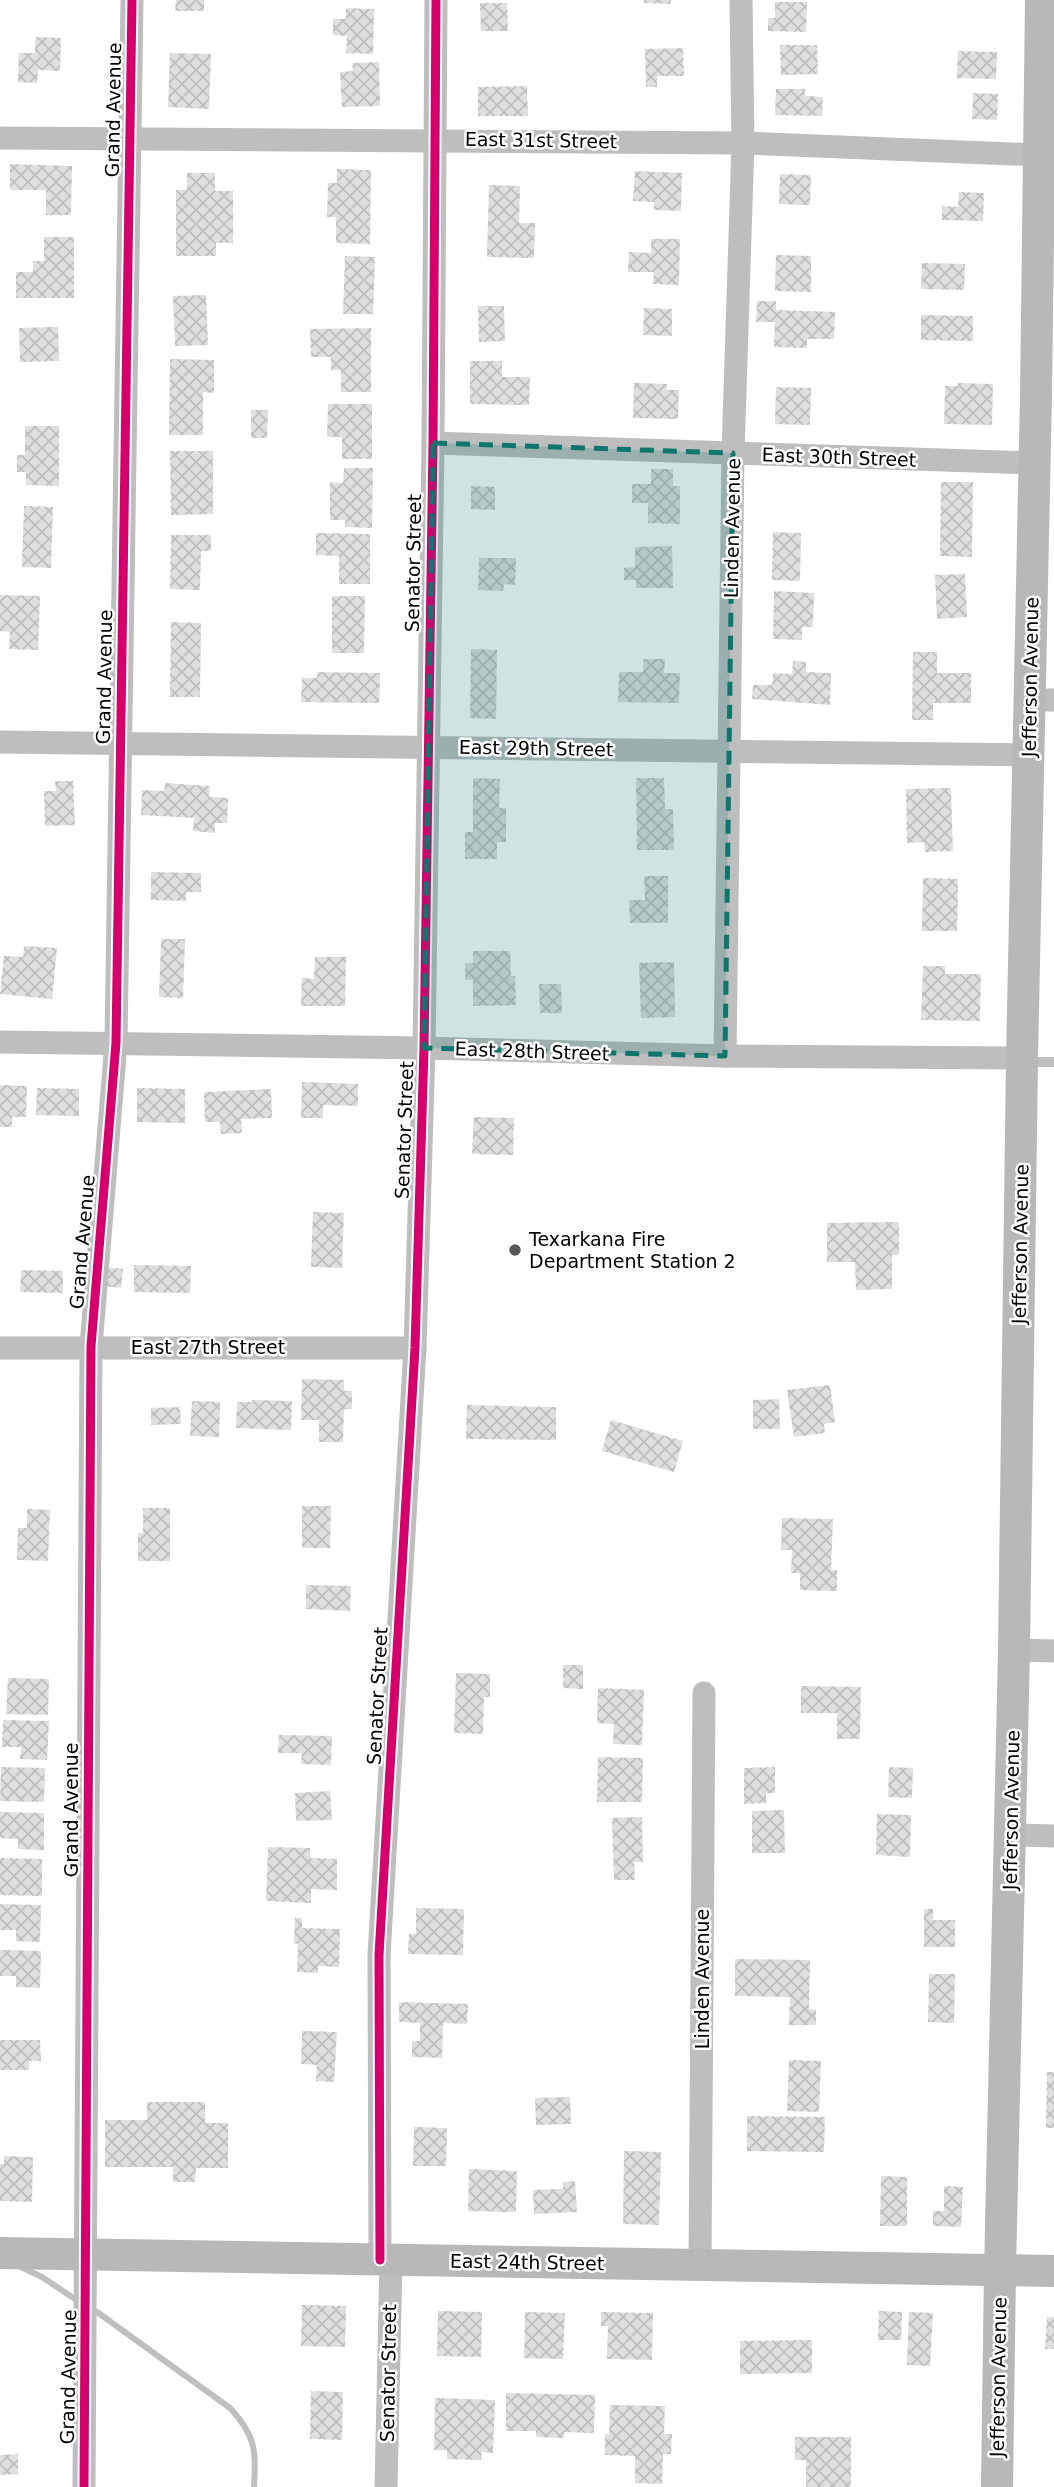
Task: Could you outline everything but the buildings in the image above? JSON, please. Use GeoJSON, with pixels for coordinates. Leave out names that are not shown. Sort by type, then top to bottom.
{"type":"FeatureCollection","features":[{"type":"Feature","properties":{"kind":"main road","name":"Jefferson Avenue"},"geometry":{"type":"LineString","coordinates":[[997,2487],[1029,755],[1042,700],[1035,463],[1045,395],[1039,155],[1047,118],[1041,0]]}},
{"type":"Feature","properties":{"kind":"main road","name":"East 24th Street"},"geometry":{"type":"LineString","coordinates":[[0,2253],[1054,2272]]}},
{"type":"Feature","properties":{"kind":"street","name":"Grand Avenue"},"geometry":{"type":"LineString","coordinates":[[84,2487],[91,1346],[116,1043],[132,0]]}},
{"type":"Feature","properties":{"kind":"street","name":"Senator Street"},"geometry":{"type":"LineString","coordinates":[[386,2487],[379,1955],[415,1348],[424,1048],[436,0]]}},
{"type":"Feature","properties":{"kind":"street","name":"Linden Avenue"},"geometry":{"type":"LineString","coordinates":[[724,1056],[733,453],[743,143],[741,0]]}},
{"type":"Feature","properties":{"kind":"street","name":"East 31st Street"},"geometry":{"type":"LineString","coordinates":[[0,138],[743,143],[1039,155]]}},
{"type":"Feature","properties":{"kind":"street","name":"East 30th Street"},"geometry":{"type":"LineString","coordinates":[[433,443],[1035,463]]}},
{"type":"Feature","properties":{"kind":"street","name":"East 29th Street"},"geometry":{"type":"LineString","coordinates":[[0,742],[1029,755]]}},
{"type":"Feature","properties":{"kind":"street","name":"East 28th Street"},"geometry":{"type":"LineString","coordinates":[[0,1042],[1022,1060]]}},
{"type":"Feature","properties":{"kind":"street","name":"East 27th Street"},"geometry":{"type":"LineString","coordinates":[[0,1348],[415,1348]]}},
{"type":"Feature","properties":{"kind":"street"},"geometry":{"type":"LineString","coordinates":[[1014,1650],[1054,1651]]}},
{"type":"Feature","properties":{"kind":"street","name":"Linden Avenue"},"geometry":{"type":"LineString","coordinates":[[700,2265],[704,1693]]}},
{"type":"Feature","properties":{"kind":"street"},"geometry":{"type":"LineString","coordinates":[[1011,1835],[1054,1836]]}},
{"type":"Feature","properties":{"kind":"lane"},"geometry":{"type":"LineString","coordinates":[[1022,1060],[1054,1062]]}},
{"type":"Feature","properties":{"kind":"highlighted area"},"geometry":{"type":"Polygon","coordinates":[[[433,443],[733,453],[725,1056],[424,1048],[433,443]]]}},
{"type":"Feature","properties":{"kind":"waterway"},"geometry":{"type":"LineString","coordinates":[[21,2267],[42,2277],[75,2299]]}},
{"type":"Feature","properties":{"kind":"waterway"},"geometry":{"type":"LineString","coordinates":[[97,2312],[230,2408],[239,2418],[250,2436],[254,2453],[254,2487]]}},
{"type":"Feature","properties":{"kind":"cycle path"},"geometry":{"type":"LineString","coordinates":[[84,2487],[91,1346],[116,1043],[132,0]]}},
{"type":"Feature","properties":{"kind":"cycle path"},"geometry":{"type":"LineString","coordinates":[[380,2260],[379,1955],[415,1348],[424,1048],[436,0]]}},
{"type":"Feature","properties":{"kind":"place","name":"Texarkana Fire Department Station 2"},"geometry":{"type":"Point","coordinates":[515,1250]}}]}
